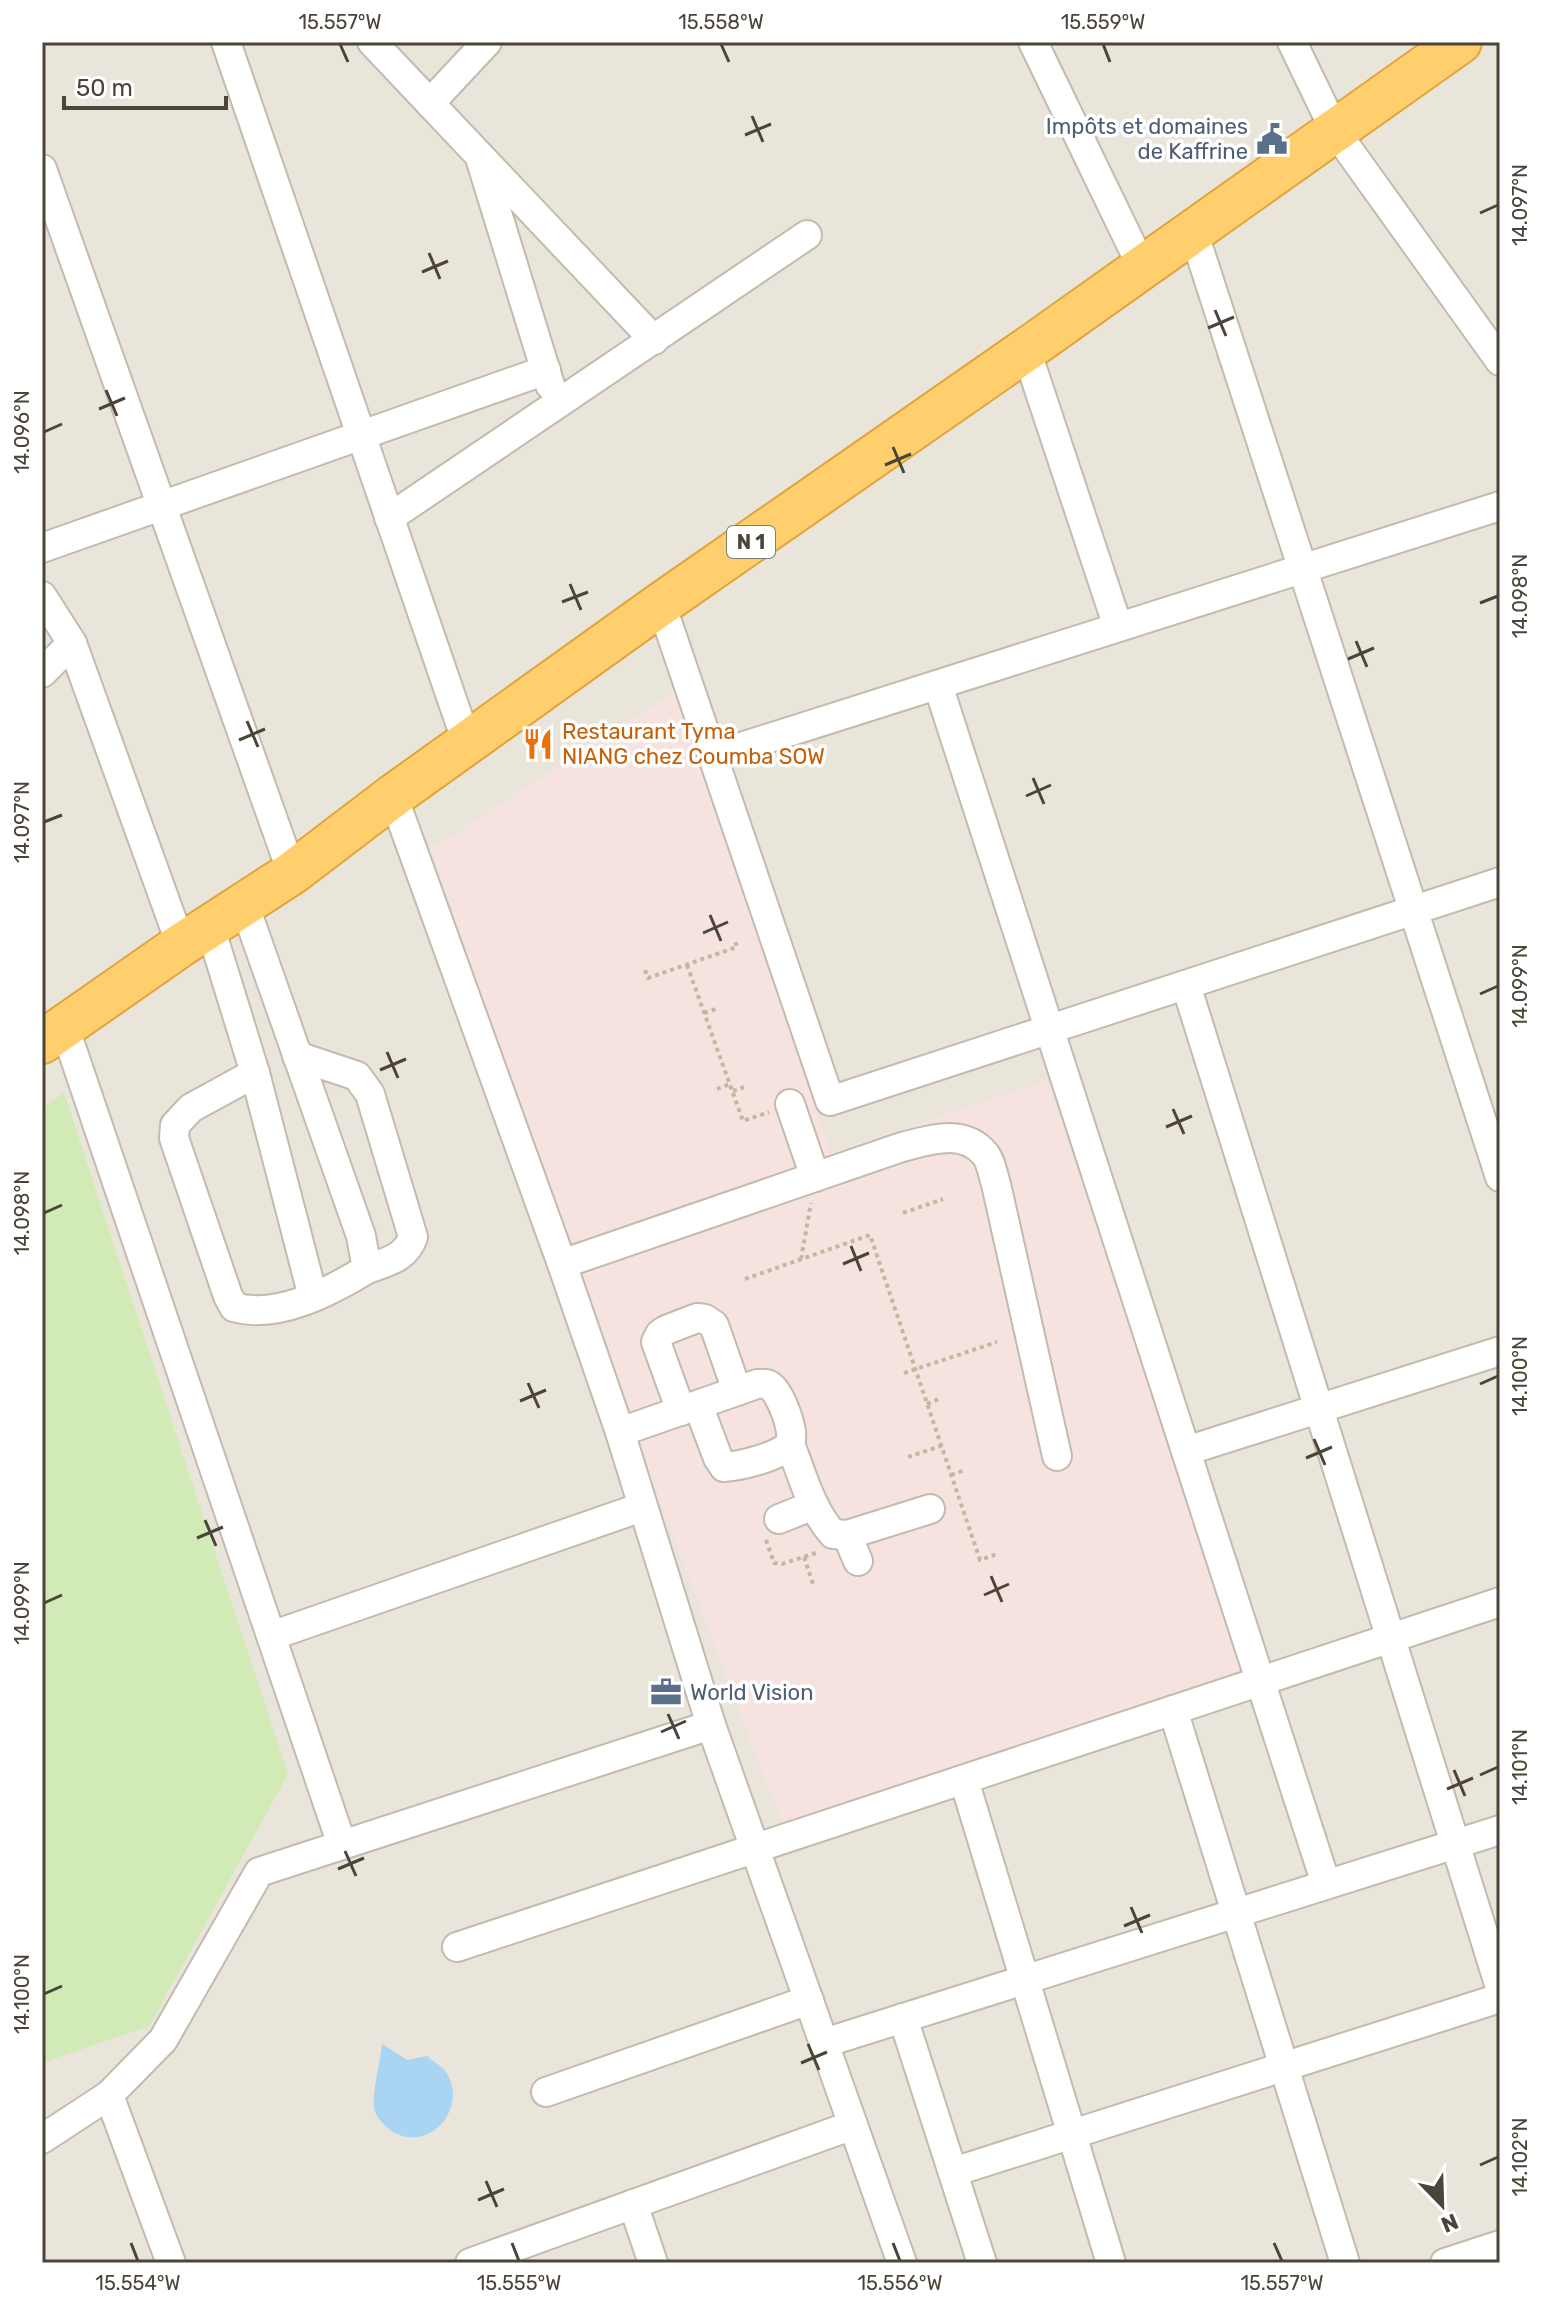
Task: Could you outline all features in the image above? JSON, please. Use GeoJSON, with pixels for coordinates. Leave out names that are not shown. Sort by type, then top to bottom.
{"type":"FeatureCollection","features":[{"type":"Feature","properties":{"kind":"highway","name":"N 1"},"geometry":{"type":"LineString","coordinates":[[53,1034],[292,873],[393,796],[661,604],[1460,42]]}},
{"type":"Feature","properties":{"kind":"street"},"geometry":{"type":"LineString","coordinates":[[226,42],[467,743]]}},
{"type":"Feature","properties":{"kind":"street"},"geometry":{"type":"LineString","coordinates":[[372,42],[654,340]]}},
{"type":"Feature","properties":{"kind":"street"},"geometry":{"type":"LineString","coordinates":[[430,103],[487,42]]}},
{"type":"Feature","properties":{"kind":"street"},"geometry":{"type":"LineString","coordinates":[[1292,42],[1335,131],[1498,353]]}},
{"type":"Feature","properties":{"kind":"street"},"geometry":{"type":"LineString","coordinates":[[1042,45],[1142,267]]}},
{"type":"Feature","properties":{"kind":"street"},"geometry":{"type":"LineString","coordinates":[[478,154],[557,405]]}},
{"type":"Feature","properties":{"kind":"street"},"geometry":{"type":"LineString","coordinates":[[42,169],[292,873]]}},
{"type":"Feature","properties":{"kind":"street"},"geometry":{"type":"LineString","coordinates":[[1193,231],[1500,1177]]}},
{"type":"Feature","properties":{"kind":"street"},"geometry":{"type":"LineString","coordinates":[[389,518],[807,235]]}},
{"type":"Feature","properties":{"kind":"street"},"geometry":{"type":"LineString","coordinates":[[1026,350],[1118,627]]}},
{"type":"Feature","properties":{"kind":"street"},"geometry":{"type":"LineString","coordinates":[[42,548],[546,370]]}},
{"type":"Feature","properties":{"kind":"street"},"geometry":{"type":"LineString","coordinates":[[713,756],[1500,506]]}},
{"type":"Feature","properties":{"kind":"street"},"geometry":{"type":"LineString","coordinates":[[42,596],[72,643],[255,1073],[313,1297]]}},
{"type":"Feature","properties":{"kind":"street"},"geometry":{"type":"LineString","coordinates":[[661,604],[830,1101],[1500,882]]}},
{"type":"Feature","properties":{"kind":"street"},"geometry":{"type":"LineString","coordinates":[[42,673],[72,643]]}},
{"type":"Feature","properties":{"kind":"street"},"geometry":{"type":"LineString","coordinates":[[938,685],[1326,1884]]}},
{"type":"Feature","properties":{"kind":"street"},"geometry":{"type":"LineString","coordinates":[[393,796],[562,1264],[620,1432],[711,1725],[902,2263]]}},
{"type":"Feature","properties":{"kind":"street"},"geometry":{"type":"LineString","coordinates":[[244,904],[361,1236],[367,1269]]}},
{"type":"Feature","properties":{"kind":"street"},"geometry":{"type":"LineString","coordinates":[[1186,985],[1500,1987]]}},
{"type":"Feature","properties":{"kind":"street"},"geometry":{"type":"LineString","coordinates":[[53,1034],[271,1636],[342,1845]]}},
{"type":"Feature","properties":{"kind":"street"},"geometry":{"type":"LineString","coordinates":[[255,1073],[191,1108],[175,1125],[174,1138],[228,1296],[234,1307],[250,1312],[300,1303],[341,1285],[367,1269],[394,1260],[409,1248],[413,1237],[370,1094],[357,1076],[297,1056]]}},
{"type":"Feature","properties":{"kind":"street"},"geometry":{"type":"LineString","coordinates":[[790,1104],[815,1177]]}},
{"type":"Feature","properties":{"kind":"street"},"geometry":{"type":"LineString","coordinates":[[562,1264],[902,1147],[941,1137],[966,1140],[986,1155],[996,1184],[1057,1456]]}},
{"type":"Feature","properties":{"kind":"street"},"geometry":{"type":"LineString","coordinates":[[737,1391],[714,1325],[697,1318],[660,1334],[656,1342],[724,1467],[738,1466],[778,1453],[790,1444]]}},
{"type":"Feature","properties":{"kind":"street"},"geometry":{"type":"LineString","coordinates":[[1186,1451],[1500,1351]]}},
{"type":"Feature","properties":{"kind":"street"},"geometry":{"type":"LineString","coordinates":[[620,1432],[757,1384],[767,1384],[777,1392],[792,1433],[790,1444],[814,1505],[833,1534],[852,1546],[930,1509]]}},
{"type":"Feature","properties":{"kind":"street"},"geometry":{"type":"LineString","coordinates":[[779,1519],[814,1505]]}},
{"type":"Feature","properties":{"kind":"street"},"geometry":{"type":"LineString","coordinates":[[271,1636],[642,1507]]}},
{"type":"Feature","properties":{"kind":"street"},"geometry":{"type":"LineString","coordinates":[[457,1947],[1500,1602]]}},
{"type":"Feature","properties":{"kind":"street"},"geometry":{"type":"LineString","coordinates":[[1173,1710],[1345,2263]]}},
{"type":"Feature","properties":{"kind":"street"},"geometry":{"type":"LineString","coordinates":[[42,2139],[109,2095],[163,2040],[259,1872],[711,1725]]}},
{"type":"Feature","properties":{"kind":"street"},"geometry":{"type":"LineString","coordinates":[[964,1780],[1111,2263]]}},
{"type":"Feature","properties":{"kind":"street"},"geometry":{"type":"LineString","coordinates":[[824,2043],[1500,1830]]}},
{"type":"Feature","properties":{"kind":"street"},"geometry":{"type":"LineString","coordinates":[[953,2172],[1500,1998]]}},
{"type":"Feature","properties":{"kind":"street"},"geometry":{"type":"LineString","coordinates":[[546,2092],[809,2000]]}},
{"type":"Feature","properties":{"kind":"street"},"geometry":{"type":"LineString","coordinates":[[903,2018],[982,2263]]}},
{"type":"Feature","properties":{"kind":"street"},"geometry":{"type":"LineString","coordinates":[[109,2095],[171,2263]]}},
{"type":"Feature","properties":{"kind":"street"},"geometry":{"type":"LineString","coordinates":[[470,2263],[853,2125]]}},
{"type":"Feature","properties":{"kind":"street"},"geometry":{"type":"LineString","coordinates":[[633,2204],[653,2263]]}},
{"type":"Feature","properties":{"kind":"street"},"geometry":{"type":"LineString","coordinates":[[1445,2263],[1500,2245]]}},
{"type":"Feature","properties":{"kind":"path"},"geometry":{"type":"LineString","coordinates":[[645,970],[648,978],[737,947],[735,941]]}},
{"type":"Feature","properties":{"kind":"path"},"geometry":{"type":"LineString","coordinates":[[687,965],[743,1121],[790,1104]]}},
{"type":"Feature","properties":{"kind":"path"},"geometry":{"type":"LineString","coordinates":[[704,1013],[719,1008]]}},
{"type":"Feature","properties":{"kind":"path"},"geometry":{"type":"LineString","coordinates":[[717,1089],[730,1084]]}},
{"type":"Feature","properties":{"kind":"path"},"geometry":{"type":"LineString","coordinates":[[733,1091],[744,1087]]}},
{"type":"Feature","properties":{"kind":"path"},"geometry":{"type":"LineString","coordinates":[[801,1259],[815,1177]]}},
{"type":"Feature","properties":{"kind":"path"},"geometry":{"type":"LineString","coordinates":[[903,1213],[943,1199]]}},
{"type":"Feature","properties":{"kind":"path"},"geometry":{"type":"LineString","coordinates":[[745,1279],[870,1235],[980,1560],[997,1554]]}},
{"type":"Feature","properties":{"kind":"path"},"geometry":{"type":"LineString","coordinates":[[904,1373],[997,1342]]}},
{"type":"Feature","properties":{"kind":"path"},"geometry":{"type":"LineString","coordinates":[[927,1404],[939,1399]]}},
{"type":"Feature","properties":{"kind":"path"},"geometry":{"type":"LineString","coordinates":[[908,1457],[941,1446]]}},
{"type":"Feature","properties":{"kind":"path"},"geometry":{"type":"LineString","coordinates":[[951,1475],[965,1470]]}},
{"type":"Feature","properties":{"kind":"path"},"geometry":{"type":"LineString","coordinates":[[779,1519],[765,1538],[774,1563],[782,1564],[852,1546]]}},
{"type":"Feature","properties":{"kind":"path"},"geometry":{"type":"LineString","coordinates":[[804,1557],[813,1584]]}},
{"type":"Feature","properties":{"kind":"shaded area"},"geometry":{"type":"Polygon","coordinates":[[[42,42],[1500,42],[1500,2263],[42,2263],[42,42]]]}},
{"type":"Feature","properties":{"kind":"shaded area"},"geometry":{"type":"Polygon","coordinates":[[[674,692],[831,1153],[1047,1080],[1248,1672],[782,1823],[627,1415],[431,849],[674,692]]]}},
{"type":"Feature","properties":{"kind":"green space"},"geometry":{"type":"Polygon","coordinates":[[[64,1093],[288,1774],[149,2026],[42,2063],[42,1108],[64,1093]]]}},
{"type":"Feature","properties":{"kind":"water"},"geometry":{"type":"Polygon","coordinates":[[[382,2044],[407,2060],[427,2056],[446,2072],[452,2085],[453,2098],[444,2121],[435,2130],[411,2137],[397,2134],[381,2122],[375,2112],[374,2098],[382,2044]]]}},
{"type":"Feature","properties":{"kind":"place","name":"Impôts et domaines de Kaffrine"},"geometry":{"type":"Point","coordinates":[1272,139]}},
{"type":"Feature","properties":{"kind":"place","name":"Restaurant Tyma NIANG chez Coumba SOW"},"geometry":{"type":"Point","coordinates":[538,744]}},
{"type":"Feature","properties":{"kind":"place","name":"World Vision"},"geometry":{"type":"Point","coordinates":[666,1692]}}]}
